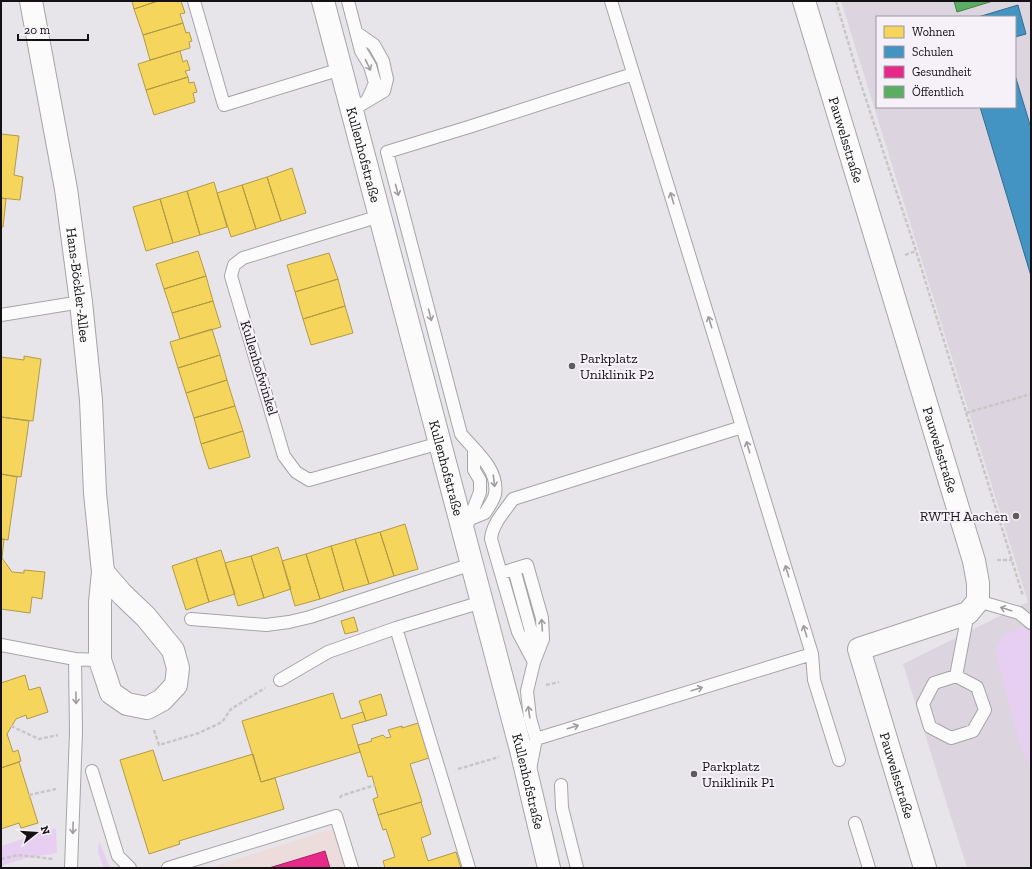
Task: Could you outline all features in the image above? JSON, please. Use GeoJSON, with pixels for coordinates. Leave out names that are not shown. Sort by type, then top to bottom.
{"type":"FeatureCollection","features":[{"type":"Feature","properties":{"kind":"street","name":"Hans-Böckler-Allee"},"geometry":{"type":"LineString","coordinates":[[31,1],[66,190],[81,302],[91,400],[95,493],[103,572],[100,602],[100,660],[111,693],[127,704],[147,708],[162,700],[176,685],[178,668],[173,650],[146,617],[122,594],[103,572]]}},
{"type":"Feature","properties":{"kind":"street","name":"Kullenhofstraße"},"geometry":{"type":"LineString","coordinates":[[323,1],[341,69],[360,105],[380,216],[440,443],[467,528],[472,564],[482,602],[528,744],[528,777],[550,868]]}},
{"type":"Feature","properties":{"kind":"street","name":"Pauwelsstraße"},"geometry":{"type":"LineString","coordinates":[[804,1],[974,561],[978,583],[973,607],[858,649],[925,868]]}},
{"type":"Feature","properties":{"kind":"lane"},"geometry":{"type":"LineString","coordinates":[[194,1],[224,105],[341,69]]}},
{"type":"Feature","properties":{"kind":"lane"},"geometry":{"type":"LineString","coordinates":[[348,1],[361,51],[370,66],[375,83],[360,105]]}},
{"type":"Feature","properties":{"kind":"lane"},"geometry":{"type":"LineString","coordinates":[[611,1],[812,654],[814,680],[839,760]]}},
{"type":"Feature","properties":{"kind":"lane"},"geometry":{"type":"LineString","coordinates":[[467,528],[485,513],[495,495],[494,476],[485,461],[461,434],[419,269],[387,152],[634,74]]}},
{"type":"Feature","properties":{"kind":"lane","name":"Kullenhofwinkel"},"geometry":{"type":"LineString","coordinates":[[380,216],[243,258],[234,265],[231,276],[284,456],[296,472],[309,480],[440,443]]}},
{"type":"Feature","properties":{"kind":"lane"},"geometry":{"type":"LineString","coordinates":[[1,315],[81,302]]}},
{"type":"Feature","properties":{"kind":"lane"},"geometry":{"type":"LineString","coordinates":[[534,662],[518,632],[491,539],[492,532],[514,499],[742,427]]}},
{"type":"Feature","properties":{"kind":"lane"},"geometry":{"type":"LineString","coordinates":[[191,619],[266,625],[289,622],[310,617],[472,564]]}},
{"type":"Feature","properties":{"kind":"lane"},"geometry":{"type":"LineString","coordinates":[[501,573],[527,565],[542,618],[543,639],[534,662],[527,691],[530,718],[528,744],[812,654]]}},
{"type":"Feature","properties":{"kind":"lane"},"geometry":{"type":"LineString","coordinates":[[514,569],[531,631],[534,662]]}},
{"type":"Feature","properties":{"kind":"lane"},"geometry":{"type":"LineString","coordinates":[[280,680],[328,652],[396,628],[482,602]]}},
{"type":"Feature","properties":{"kind":"lane"},"geometry":{"type":"LineString","coordinates":[[956,676],[973,607],[1019,614],[1031,623]]}},
{"type":"Feature","properties":{"kind":"lane"},"geometry":{"type":"LineString","coordinates":[[396,628],[469,868]]}},
{"type":"Feature","properties":{"kind":"lane"},"geometry":{"type":"LineString","coordinates":[[1,645],[75,659],[100,660]]}},
{"type":"Feature","properties":{"kind":"lane"},"geometry":{"type":"LineString","coordinates":[[71,864],[76,732],[75,659]]}},
{"type":"Feature","properties":{"kind":"lane"},"geometry":{"type":"LineString","coordinates":[[956,676],[977,687],[985,710],[973,731],[951,738],[930,727],[923,704],[934,683],[956,676]]}},
{"type":"Feature","properties":{"kind":"lane"},"geometry":{"type":"LineString","coordinates":[[92,772],[118,856],[130,868]]}},
{"type":"Feature","properties":{"kind":"lane"},"geometry":{"type":"LineString","coordinates":[[561,785],[562,808],[577,868]]}},
{"type":"Feature","properties":{"kind":"lane"},"geometry":{"type":"LineString","coordinates":[[168,868],[336,816],[352,868]]}},
{"type":"Feature","properties":{"kind":"lane"},"geometry":{"type":"LineString","coordinates":[[855,823],[869,868]]}},
{"type":"Feature","properties":{"kind":"path"},"geometry":{"type":"LineString","coordinates":[[836,1],[857,72],[916,251],[1024,601],[1019,614]]}},
{"type":"Feature","properties":{"kind":"path"},"geometry":{"type":"LineString","coordinates":[[966,413],[1031,394]]}},
{"type":"Feature","properties":{"kind":"path"},"geometry":{"type":"LineString","coordinates":[[159,745],[199,734],[222,722],[231,709],[280,680]]}},
{"type":"Feature","properties":{"kind":"path"},"geometry":{"type":"LineString","coordinates":[[11,726],[39,739],[76,732]]}},
{"type":"Feature","properties":{"kind":"path"},"geometry":{"type":"LineString","coordinates":[[441,775],[528,744]]}},
{"type":"Feature","properties":{"kind":"path"},"geometry":{"type":"LineString","coordinates":[[29,795],[74,784]]}},
{"type":"Feature","properties":{"kind":"path"},"geometry":{"type":"LineString","coordinates":[[336,816],[341,796],[375,785]]}},
{"type":"Feature","properties":{"kind":"path"},"geometry":{"type":"LineString","coordinates":[[1,859],[18,855],[71,864]]}},
{"type":"Feature","properties":{"kind":"shaded area","name":"RWTH Aachen"},"geometry":{"type":"Polygon","coordinates":[[[841,1],[1031,1],[1031,868],[967,868],[903,664],[1028,602],[841,1]]]}},
{"type":"Feature","properties":{"kind":"shaded area"},"geometry":{"type":"Polygon","coordinates":[[[1023,626],[1031,632],[1031,770],[1020,744],[995,650],[1004,635],[1023,626]]]}},
{"type":"Feature","properties":{"kind":"shaded area"},"geometry":{"type":"Polygon","coordinates":[[[56,828],[57,853],[26,858],[1,866],[1,846],[56,828]]]}},
{"type":"Feature","properties":{"kind":"shaded area"},"geometry":{"type":"Polygon","coordinates":[[[335,828],[349,868],[209,868],[335,828]]]}},
{"type":"Feature","properties":{"kind":"shaded area"},"geometry":{"type":"Polygon","coordinates":[[[99,841],[110,868],[104,868],[98,853],[99,841]]]}},
{"type":"Feature","properties":{"kind":"building: Wohnen"},"geometry":{"type":"Polygon","coordinates":[[[132,1],[158,1],[134,9],[132,1]]]}},
{"type":"Feature","properties":{"kind":"building: Wohnen"},"geometry":{"type":"Polygon","coordinates":[[[158,1],[181,1],[185,13],[180,14],[183,23],[143,35],[134,9],[158,1]]]}},
{"type":"Feature","properties":{"kind":"building: Wohnen"},"geometry":{"type":"Polygon","coordinates":[[[183,23],[186,33],[189,32],[192,41],[189,42],[190,48],[150,60],[143,35],[183,23]]]}},
{"type":"Feature","properties":{"kind":"building: Wohnen"},"geometry":{"type":"Polygon","coordinates":[[[180,51],[183,62],[187,60],[190,70],[185,71],[188,77],[146,90],[138,64],[180,51]]]}},
{"type":"Feature","properties":{"kind":"building: Wohnen"},"geometry":{"type":"Polygon","coordinates":[[[188,77],[189,83],[194,82],[197,92],[193,93],[195,102],[154,115],[146,90],[188,77]]]}},
{"type":"Feature","properties":{"kind":"building: Wohnen"},"geometry":{"type":"Polygon","coordinates":[[[1,134],[19,136],[14,175],[23,177],[20,200],[1,198],[1,134]]]}},
{"type":"Feature","properties":{"kind":"building: Wohnen"},"geometry":{"type":"Polygon","coordinates":[[[292,168],[306,213],[281,221],[267,177],[292,168]]]}},
{"type":"Feature","properties":{"kind":"building: Wohnen"},"geometry":{"type":"Polygon","coordinates":[[[267,177],[281,221],[256,229],[242,185],[267,177]]]}},
{"type":"Feature","properties":{"kind":"building: Wohnen"},"geometry":{"type":"Polygon","coordinates":[[[214,182],[227,227],[200,235],[187,191],[214,182]]]}},
{"type":"Feature","properties":{"kind":"building: Wohnen"},"geometry":{"type":"Polygon","coordinates":[[[242,185],[256,229],[231,237],[217,193],[242,185]]]}},
{"type":"Feature","properties":{"kind":"building: Wohnen"},"geometry":{"type":"Polygon","coordinates":[[[187,191],[200,235],[173,243],[160,199],[187,191]]]}},
{"type":"Feature","properties":{"kind":"building: Wohnen"},"geometry":{"type":"Polygon","coordinates":[[[1,198],[6,199],[3,227],[1,227],[1,198]]]}},
{"type":"Feature","properties":{"kind":"building: Wohnen"},"geometry":{"type":"Polygon","coordinates":[[[160,199],[173,243],[146,251],[133,207],[160,199]]]}},
{"type":"Feature","properties":{"kind":"building: Wohnen"},"geometry":{"type":"Polygon","coordinates":[[[198,251],[206,276],[164,289],[156,264],[198,251]]]}},
{"type":"Feature","properties":{"kind":"building: Wohnen"},"geometry":{"type":"Polygon","coordinates":[[[329,253],[338,279],[295,292],[287,265],[329,253]]]}},
{"type":"Feature","properties":{"kind":"building: Wohnen"},"geometry":{"type":"Polygon","coordinates":[[[206,276],[213,301],[172,313],[164,289],[206,276]]]}},
{"type":"Feature","properties":{"kind":"building: Wohnen"},"geometry":{"type":"Polygon","coordinates":[[[338,279],[345,306],[303,319],[295,292],[338,279]]]}},
{"type":"Feature","properties":{"kind":"building: Wohnen"},"geometry":{"type":"Polygon","coordinates":[[[213,301],[221,327],[180,339],[172,313],[213,301]]]}},
{"type":"Feature","properties":{"kind":"building: Wohnen"},"geometry":{"type":"Polygon","coordinates":[[[345,306],[353,333],[311,345],[303,319],[345,306]]]}},
{"type":"Feature","properties":{"kind":"building: Wohnen"},"geometry":{"type":"Polygon","coordinates":[[[212,329],[220,355],[178,368],[170,342],[212,329]]]}},
{"type":"Feature","properties":{"kind":"building: Wohnen"},"geometry":{"type":"Polygon","coordinates":[[[220,355],[227,380],[186,393],[178,368],[220,355]]]}},
{"type":"Feature","properties":{"kind":"building: Wohnen"},"geometry":{"type":"Polygon","coordinates":[[[24,356],[41,359],[33,421],[1,417],[1,357],[24,360],[24,356]]]}},
{"type":"Feature","properties":{"kind":"building: Wohnen"},"geometry":{"type":"Polygon","coordinates":[[[227,380],[235,406],[194,418],[186,393],[227,380]]]}},
{"type":"Feature","properties":{"kind":"building: Wohnen"},"geometry":{"type":"Polygon","coordinates":[[[235,406],[243,431],[201,444],[194,418],[235,406]]]}},
{"type":"Feature","properties":{"kind":"building: Wohnen"},"geometry":{"type":"Polygon","coordinates":[[[1,417],[29,421],[21,477],[1,474],[1,417]]]}},
{"type":"Feature","properties":{"kind":"building: Wohnen"},"geometry":{"type":"Polygon","coordinates":[[[243,431],[250,457],[209,469],[201,444],[243,431]]]}},
{"type":"Feature","properties":{"kind":"building: Wohnen"},"geometry":{"type":"Polygon","coordinates":[[[1,474],[17,477],[8,540],[1,539],[1,474]]]}},
{"type":"Feature","properties":{"kind":"building: Wohnen"},"geometry":{"type":"Polygon","coordinates":[[[405,524],[418,569],[394,576],[380,532],[405,524]]]}},
{"type":"Feature","properties":{"kind":"building: Wohnen"},"geometry":{"type":"Polygon","coordinates":[[[380,532],[394,576],[369,584],[355,539],[380,532]]]}},
{"type":"Feature","properties":{"kind":"building: Wohnen"},"geometry":{"type":"Polygon","coordinates":[[[1,539],[4,539],[2,558],[12,572],[24,573],[24,570],[45,572],[42,599],[32,597],[30,613],[1,609],[1,539]]]}},
{"type":"Feature","properties":{"kind":"building: Wohnen"},"geometry":{"type":"Polygon","coordinates":[[[355,539],[369,584],[344,591],[331,546],[355,539]]]}},
{"type":"Feature","properties":{"kind":"building: Wohnen"},"geometry":{"type":"Polygon","coordinates":[[[331,546],[344,591],[320,599],[306,554],[331,546]]]}},
{"type":"Feature","properties":{"kind":"building: Wohnen"},"geometry":{"type":"Polygon","coordinates":[[[278,547],[291,589],[264,598],[251,556],[278,547]]]}},
{"type":"Feature","properties":{"kind":"building: Wohnen"},"geometry":{"type":"Polygon","coordinates":[[[221,550],[235,594],[209,602],[196,558],[221,550]]]}},
{"type":"Feature","properties":{"kind":"building: Wohnen"},"geometry":{"type":"Polygon","coordinates":[[[306,554],[320,599],[295,606],[282,561],[306,554]]]}},
{"type":"Feature","properties":{"kind":"building: Wohnen"},"geometry":{"type":"Polygon","coordinates":[[[251,556],[264,598],[238,606],[225,563],[251,556]]]}},
{"type":"Feature","properties":{"kind":"building: Wohnen"},"geometry":{"type":"Polygon","coordinates":[[[196,558],[209,602],[186,610],[172,566],[196,558]]]}},
{"type":"Feature","properties":{"kind":"building: Wohnen"},"geometry":{"type":"Polygon","coordinates":[[[354,617],[358,631],[345,634],[341,621],[354,617]]]}},
{"type":"Feature","properties":{"kind":"building: Wohnen"},"geometry":{"type":"Polygon","coordinates":[[[25,675],[29,690],[40,687],[48,712],[27,719],[26,715],[16,719],[7,734],[13,752],[18,750],[21,761],[1,768],[1,683],[25,675]]]}},
{"type":"Feature","properties":{"kind":"building: Wohnen"},"geometry":{"type":"Polygon","coordinates":[[[333,693],[341,719],[363,712],[366,721],[352,725],[360,752],[261,782],[242,721],[333,693]]]}},
{"type":"Feature","properties":{"kind":"building: Wohnen"},"geometry":{"type":"Polygon","coordinates":[[[381,694],[387,715],[366,721],[359,701],[381,694]]]}},
{"type":"Feature","properties":{"kind":"building: Wohnen"},"geometry":{"type":"Polygon","coordinates":[[[418,723],[429,758],[410,764],[422,802],[378,815],[373,799],[378,797],[372,776],[368,777],[358,745],[372,741],[371,739],[383,735],[386,738],[391,737],[388,730],[402,726],[402,728],[418,723]]]}},
{"type":"Feature","properties":{"kind":"building: Wohnen"},"geometry":{"type":"Polygon","coordinates":[[[153,750],[163,781],[253,754],[261,782],[275,778],[284,809],[179,841],[180,844],[149,854],[120,760],[153,750]]]}},
{"type":"Feature","properties":{"kind":"building: Wohnen"},"geometry":{"type":"Polygon","coordinates":[[[19,762],[38,823],[21,828],[19,823],[1,829],[1,768],[19,762]]]}},
{"type":"Feature","properties":{"kind":"building: Wohnen"},"geometry":{"type":"Polygon","coordinates":[[[421,802],[431,834],[421,838],[428,861],[456,852],[461,868],[385,868],[383,861],[395,857],[386,829],[383,830],[378,815],[421,802]]]}},
{"type":"Feature","properties":{"kind":"building: Schulen"},"geometry":{"type":"Polygon","coordinates":[[[1018,5],[1026,34],[1016,37],[1016,16],[981,16],[1018,5]]]}},
{"type":"Feature","properties":{"kind":"building: Schulen"},"geometry":{"type":"Polygon","coordinates":[[[1016,78],[1031,128],[1031,276],[980,108],[1016,108],[1016,78]]]}},
{"type":"Feature","properties":{"kind":"building: Gesundheit"},"geometry":{"type":"Polygon","coordinates":[[[325,851],[330,868],[269,868],[325,851]]]}},
{"type":"Feature","properties":{"kind":"building: Öffentlich"},"geometry":{"type":"Polygon","coordinates":[[[954,1],[993,1],[957,12],[954,1]]]}},
{"type":"Feature","properties":{"kind":"place","name":"Parkplatz Uniklinik P2"},"geometry":{"type":"Point","coordinates":[572,366]}},
{"type":"Feature","properties":{"kind":"place","name":"RWTH Aachen"},"geometry":{"type":"Point","coordinates":[1016,516]}},
{"type":"Feature","properties":{"kind":"place","name":"Parkplatz Uniklinik P1"},"geometry":{"type":"Point","coordinates":[694,774]}}]}
